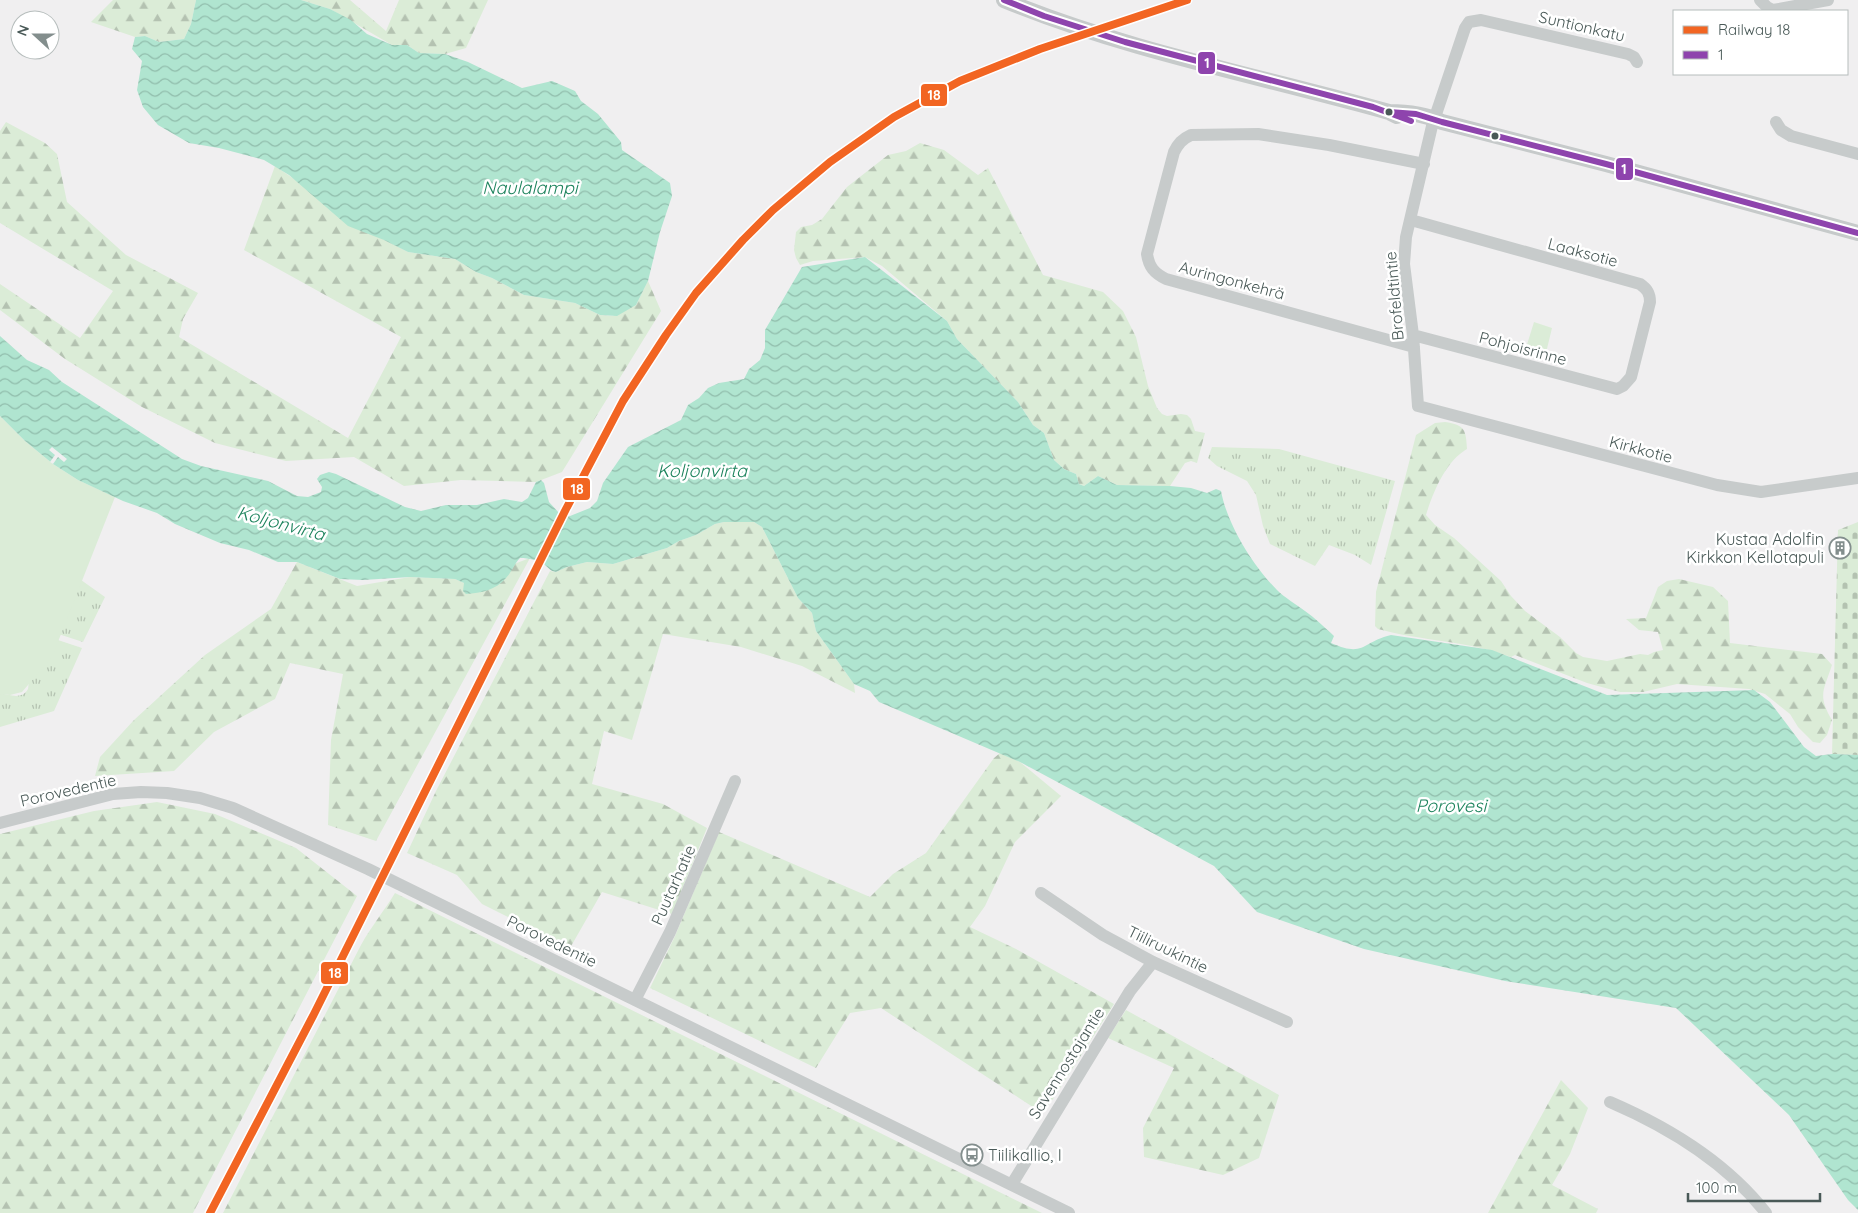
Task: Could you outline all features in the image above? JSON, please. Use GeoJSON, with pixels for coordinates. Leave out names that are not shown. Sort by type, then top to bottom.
{"type":"FeatureCollection","features":[{"type":"Feature","properties":{"kind":"main road"},"geometry":{"type":"LineString","coordinates":[[1004,0],[1046,17],[1121,42],[1214,68],[1333,96],[1389,112],[1408,112],[1436,122],[1606,164],[1858,233]]}},
{"type":"Feature","properties":{"kind":"street"},"geometry":{"type":"LineString","coordinates":[[1760,0],[1773,10],[1828,0]]}},
{"type":"Feature","properties":{"kind":"street","name":"Suntionkatu"},"geometry":{"type":"LineString","coordinates":[[1436,122],[1465,28],[1469,22],[1475,20],[1628,54],[1634,57],[1637,62]]}},
{"type":"Feature","properties":{"kind":"street","name":"Brofeldtintie"},"geometry":{"type":"LineString","coordinates":[[1418,406],[1414,341],[1404,253],[1406,237],[1425,160],[1435,145],[1436,122]]}},
{"type":"Feature","properties":{"kind":"street"},"geometry":{"type":"LineString","coordinates":[[1776,122],[1781,130],[1791,136],[1858,154]]}},
{"type":"Feature","properties":{"kind":"street","name":"Auringonkehrä"},"geometry":{"type":"LineString","coordinates":[[1414,341],[1166,279],[1152,269],[1148,262],[1147,254],[1174,152],[1184,138],[1191,135],[1258,134],[1425,160]]}},
{"type":"Feature","properties":{"kind":"street","name":"Laaksotie"},"geometry":{"type":"LineString","coordinates":[[1411,220],[1640,284],[1645,287],[1650,296],[1650,302],[1631,377],[1623,386]]}},
{"type":"Feature","properties":{"kind":"street","name":"Pohjoisrinne"},"geometry":{"type":"LineString","coordinates":[[1414,341],[1612,389],[1623,386]]}},
{"type":"Feature","properties":{"kind":"street","name":"Kirkkotie"},"geometry":{"type":"LineString","coordinates":[[1418,406],[1717,486],[1745,491],[1761,492],[1858,478]]}},
{"type":"Feature","properties":{"kind":"street","name":"Puutarhatie"},"geometry":{"type":"LineString","coordinates":[[635,1000],[670,932],[735,781]]}},
{"type":"Feature","properties":{"kind":"street","name":"Porovedentie"},"geometry":{"type":"LineString","coordinates":[[0,822],[113,794],[141,792],[167,793],[200,798],[233,808],[368,868],[1069,1213]]}},
{"type":"Feature","properties":{"kind":"street","name":"Tiiliruukintie"},"geometry":{"type":"LineString","coordinates":[[1041,893],[1103,935],[1153,962],[1287,1022]]}},
{"type":"Feature","properties":{"kind":"street","name":"Savennostajantie"},"geometry":{"type":"LineString","coordinates":[[1012,1184],[1130,990],[1153,962]]}},
{"type":"Feature","properties":{"kind":"street"},"geometry":{"type":"LineString","coordinates":[[1610,1102],[1638,1114],[1690,1145],[1736,1180],[1766,1213]]}},
{"type":"Feature","properties":{"kind":"green space"},"geometry":{"type":"Polygon","coordinates":[[[113,0],[196,0],[191,24],[184,39],[159,42],[145,36],[135,37],[91,22],[113,0]]]}},
{"type":"Feature","properties":{"kind":"green space"},"geometry":{"type":"Polygon","coordinates":[[[301,0],[350,0],[386,31],[399,0],[488,0],[466,48],[445,54],[419,53],[407,45],[392,45],[330,9],[301,0]]]}},
{"type":"Feature","properties":{"kind":"green space"},"geometry":{"type":"Polygon","coordinates":[[[6,122],[45,143],[57,154],[67,202],[126,255],[198,293],[183,319],[179,337],[348,438],[401,337],[244,250],[275,166],[379,237],[408,252],[455,259],[476,272],[492,278],[524,295],[575,303],[600,315],[613,316],[636,305],[648,281],[661,311],[562,472],[536,482],[461,480],[404,486],[354,457],[286,461],[215,443],[142,407],[65,359],[0,310],[0,284],[80,338],[113,291],[0,223],[0,131],[6,122]]]}},
{"type":"Feature","properties":{"kind":"green space"},"geometry":{"type":"Polygon","coordinates":[[[920,143],[944,150],[978,175],[988,168],[1043,275],[1103,292],[1123,311],[1136,337],[1148,386],[1157,408],[1162,414],[1167,416],[1187,415],[1191,419],[1195,431],[1205,433],[1197,463],[1191,461],[1185,463],[1170,486],[1117,485],[1098,476],[1084,486],[1079,484],[1076,474],[1064,469],[1054,460],[1044,433],[1033,425],[1018,402],[957,339],[947,321],[882,266],[865,257],[813,261],[800,265],[794,250],[796,232],[801,227],[812,225],[822,219],[847,187],[888,155],[906,151],[920,143]]]}},
{"type":"Feature","properties":{"kind":"green space"},"geometry":{"type":"Polygon","coordinates":[[[1534,322],[1552,328],[1545,357],[1525,351],[1534,322]]]}},
{"type":"Feature","properties":{"kind":"green space"},"geometry":{"type":"Polygon","coordinates":[[[0,416],[25,441],[53,464],[78,480],[115,497],[52,657],[22,692],[10,695],[0,694],[0,416]]]}},
{"type":"Feature","properties":{"kind":"green space"},"geometry":{"type":"Polygon","coordinates":[[[1445,422],[1457,425],[1463,429],[1467,449],[1459,454],[1441,478],[1426,515],[1435,525],[1454,538],[1501,581],[1511,596],[1525,611],[1560,637],[1576,653],[1583,657],[1607,661],[1640,654],[1648,655],[1663,650],[1658,632],[1639,630],[1626,619],[1646,618],[1658,587],[1667,581],[1679,579],[1713,587],[1728,601],[1730,643],[1822,654],[1832,665],[1823,692],[1827,711],[1832,720],[1827,735],[1820,743],[1813,742],[1798,727],[1790,714],[1765,694],[1749,689],[1677,684],[1643,692],[1620,692],[1587,683],[1515,655],[1511,657],[1462,644],[1378,629],[1375,626],[1376,592],[1416,435],[1435,423],[1445,422]]]}},
{"type":"Feature","properties":{"kind":"green space"},"geometry":{"type":"Polygon","coordinates":[[[1212,447],[1279,449],[1395,481],[1371,565],[1355,555],[1329,545],[1315,566],[1270,544],[1263,526],[1256,495],[1247,481],[1217,466],[1208,458],[1212,447]]]}},
{"type":"Feature","properties":{"kind":"green space"},"geometry":{"type":"Polygon","coordinates":[[[724,522],[754,522],[762,527],[798,598],[812,613],[816,631],[854,684],[855,693],[802,666],[741,647],[663,634],[632,740],[604,731],[592,784],[663,804],[707,828],[672,914],[602,892],[570,948],[482,904],[457,875],[407,853],[436,791],[550,571],[556,572],[587,562],[613,564],[667,548],[715,524],[724,522]]]}},
{"type":"Feature","properties":{"kind":"green space"},"geometry":{"type":"Polygon","coordinates":[[[1858,522],[1858,755],[1832,754],[1838,530],[1858,522]]]}},
{"type":"Feature","properties":{"kind":"green space"},"geometry":{"type":"Polygon","coordinates":[[[530,558],[376,841],[328,825],[331,740],[343,674],[290,663],[275,699],[214,732],[174,771],[95,776],[100,757],[134,720],[205,655],[271,609],[297,562],[357,586],[410,577],[455,579],[464,583],[530,558]]]}},
{"type":"Feature","properties":{"kind":"green space"},"geometry":{"type":"Polygon","coordinates":[[[67,570],[105,597],[83,642],[46,630],[67,570]]]}},
{"type":"Feature","properties":{"kind":"green space"},"geometry":{"type":"Polygon","coordinates":[[[40,634],[82,648],[54,711],[0,727],[0,693],[19,696],[28,689],[34,641],[40,634]]]}},
{"type":"Feature","properties":{"kind":"green space"},"geometry":{"type":"Polygon","coordinates":[[[1000,753],[1020,762],[1061,796],[1015,842],[985,906],[970,927],[1016,949],[1114,1004],[1042,1113],[881,1008],[850,1013],[816,1068],[650,988],[675,936],[719,832],[870,897],[893,874],[926,853],[994,758],[1000,753]]]}},
{"type":"Feature","properties":{"kind":"green space"},"geometry":{"type":"Polygon","coordinates":[[[157,802],[215,814],[296,848],[357,896],[193,1213],[0,1213],[0,834],[94,811],[157,802]]]}},
{"type":"Feature","properties":{"kind":"green space"},"geometry":{"type":"Polygon","coordinates":[[[395,893],[1042,1213],[223,1213],[361,945],[395,893]]]}},
{"type":"Feature","properties":{"kind":"green space"},"geometry":{"type":"Polygon","coordinates":[[[1126,1010],[1279,1095],[1259,1158],[1223,1175],[1144,1157],[1143,1128],[1174,1068],[1108,1038],[1126,1010]]]}},
{"type":"Feature","properties":{"kind":"green space"},"geometry":{"type":"Polygon","coordinates":[[[1561,1080],[1588,1108],[1570,1154],[1552,1185],[1598,1209],[1596,1213],[1488,1213],[1561,1080]]]}},
{"type":"Feature","properties":{"kind":"water","name":"Naulalampi"},"geometry":{"type":"Polygon","coordinates":[[[196,0],[301,0],[330,9],[351,20],[367,34],[392,45],[407,45],[419,53],[445,54],[468,62],[522,88],[552,81],[575,91],[581,101],[598,114],[621,142],[622,150],[670,183],[672,196],[660,232],[648,281],[636,305],[617,316],[600,315],[575,303],[524,295],[492,278],[476,272],[455,259],[408,252],[348,226],[289,175],[264,160],[219,148],[189,143],[158,125],[143,107],[137,90],[142,61],[132,49],[135,37],[145,36],[159,42],[184,39],[191,24],[196,0]]]}},
{"type":"Feature","properties":{"kind":"water","name":"Porovesi"},"geometry":{"type":"Polygon","coordinates":[[[865,257],[947,321],[957,339],[1018,402],[1033,425],[1044,433],[1054,460],[1064,469],[1076,474],[1079,484],[1084,486],[1098,476],[1117,485],[1170,486],[1191,488],[1207,493],[1216,489],[1221,491],[1229,517],[1250,557],[1280,593],[1334,636],[1331,643],[1350,649],[1357,649],[1391,635],[1492,650],[1607,695],[1754,690],[1770,702],[1804,747],[1816,756],[1832,754],[1858,755],[1858,1210],[1848,1200],[1789,1115],[1676,1008],[1505,981],[1364,949],[1257,912],[1214,866],[1020,762],[879,702],[870,691],[854,684],[816,631],[812,613],[798,598],[762,527],[754,522],[724,522],[715,524],[667,548],[613,564],[587,562],[556,572],[536,561],[520,558],[502,582],[493,588],[477,593],[466,594],[463,591],[464,583],[455,579],[410,577],[363,580],[340,579],[297,562],[278,562],[249,550],[220,543],[175,524],[157,513],[123,501],[78,480],[53,464],[25,441],[0,416],[0,336],[27,360],[49,370],[62,382],[182,459],[201,466],[268,481],[297,496],[308,497],[321,492],[322,487],[317,479],[320,475],[329,472],[405,507],[421,511],[446,505],[477,505],[504,499],[522,502],[528,498],[536,482],[541,480],[544,483],[549,502],[560,514],[570,516],[590,508],[597,501],[603,483],[628,447],[681,420],[688,405],[699,398],[708,388],[719,383],[744,379],[749,369],[760,360],[765,348],[765,330],[802,267],[865,257]]]}},
{"type":"Feature","properties":{"kind":"pier"},"geometry":{"type":"Polygon","coordinates":[[[52,447],[67,459],[64,462],[58,457],[53,464],[50,462],[55,455],[49,450],[52,447]]]}},
{"type":"Feature","properties":{"kind":"pier"},"geometry":{"type":"Polygon","coordinates":[[[561,511],[568,513],[541,565],[535,562],[561,511]]]}},
{"type":"Feature","properties":{"kind":"rail line","name":"18"},"geometry":{"type":"LineString","coordinates":[[210,1213],[314,1014],[566,509],[623,401],[696,293],[743,240],[773,210],[830,162],[894,117],[960,81],[1040,49],[1187,0]]}},
{"type":"Feature","properties":{"kind":"transit line","name":"1"},"geometry":{"type":"LineString","coordinates":[[1004,0],[1044,16],[1125,42],[1373,107],[1411,121]]}},
{"type":"Feature","properties":{"kind":"transit line","name":"1"},"geometry":{"type":"LineString","coordinates":[[1389,112],[1416,114],[1858,233]]}},
{"type":"Feature","properties":{"kind":"place","name":"Kustaa Adolfin Kirkkon Kellotapuli"},"geometry":{"type":"Point","coordinates":[1840,548]}},
{"type":"Feature","properties":{"kind":"place","name":"Tiilikallio, I"},"geometry":{"type":"Point","coordinates":[972,1155]}},
{"type":"Feature","properties":{"kind":"water label","name":"Koljonvirta"},"geometry":{"type":"Point","coordinates":[702,470]}},
{"type":"Feature","properties":{"kind":"water label","name":"Koljonvirta"},"geometry":{"type":"Point","coordinates":[281,523]}}]}
